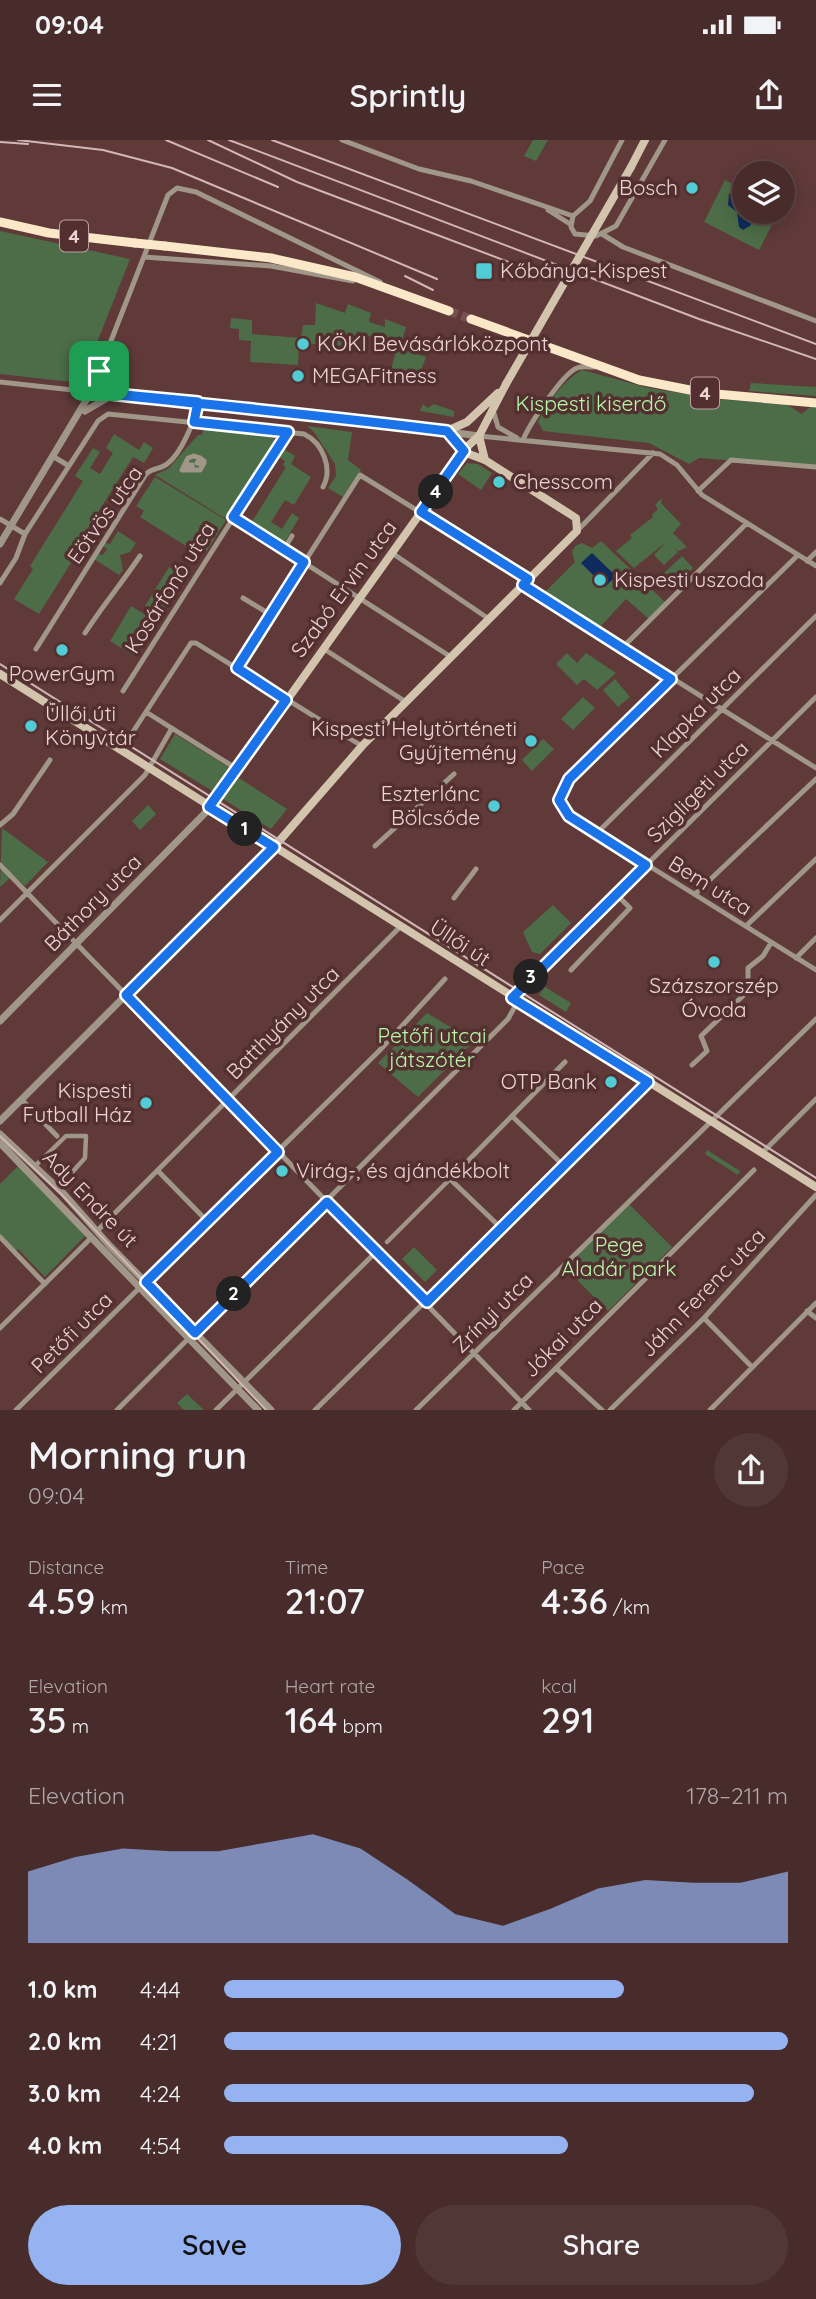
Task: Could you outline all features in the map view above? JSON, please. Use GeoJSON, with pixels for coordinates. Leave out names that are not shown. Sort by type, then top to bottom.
{"type":"FeatureCollection","features":[{"type":"Feature","properties":{"kind":"main road","name":"Szabó Ervin utca"},"geometry":{"type":"LineString","coordinates":[[209,807],[463,453],[479,436],[504,387],[645,140]]}},
{"type":"Feature","properties":{"kind":"main road","name":"4"},"geometry":{"type":"LineString","coordinates":[[0,222],[49,233],[271,258],[375,284],[449,311]]}},
{"type":"Feature","properties":{"kind":"main road","name":"4"},"geometry":{"type":"LineString","coordinates":[[471,319],[597,366],[673,388],[816,403]]}},
{"type":"Feature","properties":{"kind":"main road"},"geometry":{"type":"LineString","coordinates":[[274,847],[362,746],[576,531],[576,518],[485,460],[463,453],[447,431],[467,422],[504,387]]}},
{"type":"Feature","properties":{"kind":"main road"},"geometry":{"type":"LineString","coordinates":[[479,436],[485,460]]}},
{"type":"Feature","properties":{"kind":"main road","name":"Üllői út"},"geometry":{"type":"LineString","coordinates":[[0,674],[515,999],[815,1184]]}},
{"type":"Feature","properties":{"kind":"street"},"geometry":{"type":"LineString","coordinates":[[342,140],[419,169],[481,184],[573,216]]}},
{"type":"Feature","properties":{"kind":"street"},"geometry":{"type":"LineString","coordinates":[[571,227],[573,216],[590,201],[622,140]]}},
{"type":"Feature","properties":{"kind":"street"},"geometry":{"type":"LineString","coordinates":[[545,208],[581,235],[603,234],[615,227],[665,140]]}},
{"type":"Feature","properties":{"kind":"street"},"geometry":{"type":"LineString","coordinates":[[0,544],[80,415],[168,195],[177,188],[196,192],[424,303]]}},
{"type":"Feature","properties":{"kind":"street"},"geometry":{"type":"LineString","coordinates":[[615,227],[615,242]]}},
{"type":"Feature","properties":{"kind":"street"},"geometry":{"type":"LineString","coordinates":[[603,234],[615,242],[816,321]]}},
{"type":"Feature","properties":{"kind":"street"},"geometry":{"type":"LineString","coordinates":[[144,257],[271,266],[321,277],[375,284]]}},
{"type":"Feature","properties":{"kind":"street"},"geometry":{"type":"LineString","coordinates":[[523,440],[533,418],[566,376],[577,368],[597,366]]}},
{"type":"Feature","properties":{"kind":"street"},"geometry":{"type":"LineString","coordinates":[[99,371],[102,385],[114,394]]}},
{"type":"Feature","properties":{"kind":"street"},"geometry":{"type":"LineString","coordinates":[[0,382],[653,453],[677,465],[698,491],[816,566]]}},
{"type":"Feature","properties":{"kind":"street"},"geometry":{"type":"LineString","coordinates":[[80,415],[114,394]]}},
{"type":"Feature","properties":{"kind":"street","name":"Eötvös utca"},"geometry":{"type":"LineString","coordinates":[[36,649],[146,474],[167,464],[194,422],[198,402]]}},
{"type":"Feature","properties":{"kind":"street"},"geometry":{"type":"LineString","coordinates":[[493,407],[498,427],[523,440]]}},
{"type":"Feature","properties":{"kind":"street"},"geometry":{"type":"LineString","coordinates":[[0,583],[16,558],[25,534],[104,415],[304,434],[313,440],[328,467],[329,475],[323,486]]}},
{"type":"Feature","properties":{"kind":"street","name":"Kosárfonó utca"},"geometry":{"type":"LineString","coordinates":[[124,691],[288,432]]}},
{"type":"Feature","properties":{"kind":"street"},"geometry":{"type":"LineString","coordinates":[[576,531],[653,453]]}},
{"type":"Feature","properties":{"kind":"street"},"geometry":{"type":"LineString","coordinates":[[54,457],[69,466]]}},
{"type":"Feature","properties":{"kind":"street"},"geometry":{"type":"LineString","coordinates":[[698,491],[732,460],[816,467]]}},
{"type":"Feature","properties":{"kind":"street"},"geometry":{"type":"LineString","coordinates":[[237,668],[360,475],[421,512],[622,648],[816,768]]}},
{"type":"Feature","properties":{"kind":"street"},"geometry":{"type":"LineString","coordinates":[[233,517],[451,657]]}},
{"type":"Feature","properties":{"kind":"street"},"geometry":{"type":"LineString","coordinates":[[0,519],[25,534]]}},
{"type":"Feature","properties":{"kind":"street"},"geometry":{"type":"LineString","coordinates":[[622,648],[747,523]]}},
{"type":"Feature","properties":{"kind":"street"},"geometry":{"type":"LineString","coordinates":[[284,549],[292,536]]}},
{"type":"Feature","properties":{"kind":"street"},"geometry":{"type":"LineString","coordinates":[[807,561],[816,552]]}},
{"type":"Feature","properties":{"kind":"street"},"geometry":{"type":"LineString","coordinates":[[392,553],[489,619]]}},
{"type":"Feature","properties":{"kind":"street"},"geometry":{"type":"LineString","coordinates":[[660,689],[798,555]]}},
{"type":"Feature","properties":{"kind":"street"},"geometry":{"type":"LineString","coordinates":[[85,633],[111,592],[120,587],[139,556]]}},
{"type":"Feature","properties":{"kind":"street"},"geometry":{"type":"LineString","coordinates":[[243,598],[271,615]]}},
{"type":"Feature","properties":{"kind":"street","name":"Klapka utca"},"geometry":{"type":"LineString","coordinates":[[597,833],[816,616]]}},
{"type":"Feature","properties":{"kind":"street"},"geometry":{"type":"LineString","coordinates":[[121,750],[191,643],[197,643],[362,746]]}},
{"type":"Feature","properties":{"kind":"street"},"geometry":{"type":"LineString","coordinates":[[323,648],[406,702]]}},
{"type":"Feature","properties":{"kind":"street"},"geometry":{"type":"LineString","coordinates":[[660,672],[660,689]]}},
{"type":"Feature","properties":{"kind":"street","name":"Bem utca"},"geometry":{"type":"LineString","coordinates":[[660,689],[569,779],[559,800],[566,814],[816,970]]}},
{"type":"Feature","properties":{"kind":"street","name":"Szigligeti utca"},"geometry":{"type":"LineString","coordinates":[[117,1410],[508,1019],[515,999],[616,894],[816,697]]}},
{"type":"Feature","properties":{"kind":"street"},"geometry":{"type":"LineString","coordinates":[[146,712],[237,769]]}},
{"type":"Feature","properties":{"kind":"street"},"geometry":{"type":"LineString","coordinates":[[0,920],[150,769],[172,729]]}},
{"type":"Feature","properties":{"kind":"street"},"geometry":{"type":"LineString","coordinates":[[0,825],[13,814],[50,760]]}},
{"type":"Feature","properties":{"kind":"street"},"geometry":{"type":"LineString","coordinates":[[374,846],[454,774]]}},
{"type":"Feature","properties":{"kind":"street"},"geometry":{"type":"LineString","coordinates":[[695,894],[816,779]]}},
{"type":"Feature","properties":{"kind":"street","name":"Báthory utca"},"geometry":{"type":"LineString","coordinates":[[0,1021],[209,807]]}},
{"type":"Feature","properties":{"kind":"street"},"geometry":{"type":"LineString","coordinates":[[0,1121],[274,847]]}},
{"type":"Feature","properties":{"kind":"street"},"geometry":{"type":"LineString","coordinates":[[746,926],[816,859]]}},
{"type":"Feature","properties":{"kind":"street"},"geometry":{"type":"LineString","coordinates":[[0,864],[529,1410]]}},
{"type":"Feature","properties":{"kind":"street"},"geometry":{"type":"LineString","coordinates":[[454,898],[476,869]]}},
{"type":"Feature","properties":{"kind":"street"},"geometry":{"type":"LineString","coordinates":[[570,970],[630,908],[616,894]]}},
{"type":"Feature","properties":{"kind":"street","name":"Batthyány utca"},"geometry":{"type":"LineString","coordinates":[[97,1231],[401,926]]}},
{"type":"Feature","properties":{"kind":"street"},"geometry":{"type":"LineString","coordinates":[[796,958],[816,938]]}},
{"type":"Feature","properties":{"kind":"street"},"geometry":{"type":"LineString","coordinates":[[692,1065],[707,1051],[701,1036],[748,991],[748,968],[763,956],[771,943]]}},
{"type":"Feature","properties":{"kind":"street","name":"Petőfi utca"},"geometry":{"type":"LineString","coordinates":[[16,1410],[379,1051],[445,979]]}},
{"type":"Feature","properties":{"kind":"street","name":"Zrínyi utca"},"geometry":{"type":"LineString","coordinates":[[416,1410],[816,1019]]}},
{"type":"Feature","properties":{"kind":"street"},"geometry":{"type":"LineString","coordinates":[[387,1242],[514,1118],[565,1062]]}},
{"type":"Feature","properties":{"kind":"street"},"geometry":{"type":"LineString","coordinates":[[315,1410],[648,1082]]}},
{"type":"Feature","properties":{"kind":"street"},"geometry":{"type":"LineString","coordinates":[[763,1153],[816,1099]]}},
{"type":"Feature","properties":{"kind":"street"},"geometry":{"type":"LineString","coordinates":[[22,1100],[57,1136]]}},
{"type":"Feature","properties":{"kind":"street"},"geometry":{"type":"LineString","coordinates":[[514,1118],[564,1166]]}},
{"type":"Feature","properties":{"kind":"street","name":"Ady Endre út"},"geometry":{"type":"LineString","coordinates":[[0,1134],[58,1188],[143,1285]]}},
{"type":"Feature","properties":{"kind":"street"},"geometry":{"type":"LineString","coordinates":[[34,1167],[65,1136],[86,1136],[85,1158],[58,1188]]}},
{"type":"Feature","properties":{"kind":"street","name":"Ady Endre út"},"geometry":{"type":"LineString","coordinates":[[0,1143],[241,1386],[271,1410]]}},
{"type":"Feature","properties":{"kind":"street","name":"Jókai utca"},"geometry":{"type":"LineString","coordinates":[[514,1410],[754,1170]]}},
{"type":"Feature","properties":{"kind":"street"},"geometry":{"type":"LineString","coordinates":[[158,1171],[208,1222]]}},
{"type":"Feature","properties":{"kind":"street"},"geometry":{"type":"LineString","coordinates":[[450,1179],[500,1227]]}},
{"type":"Feature","properties":{"kind":"street","name":"Jáhn Ferenc utca"},"geometry":{"type":"LineString","coordinates":[[610,1410],[704,1318],[816,1195]]}},
{"type":"Feature","properties":{"kind":"street"},"geometry":{"type":"LineString","coordinates":[[0,1237],[45,1284]]}},
{"type":"Feature","properties":{"kind":"street"},"geometry":{"type":"LineString","coordinates":[[0,1328],[89,1240]]}},
{"type":"Feature","properties":{"kind":"street"},"geometry":{"type":"LineString","coordinates":[[216,1410],[376,1252]]}},
{"type":"Feature","properties":{"kind":"street"},"geometry":{"type":"LineString","coordinates":[[710,1410],[816,1303]]}},
{"type":"Feature","properties":{"kind":"street"},"geometry":{"type":"LineString","coordinates":[[807,1311],[816,1318]]}},
{"type":"Feature","properties":{"kind":"street"},"geometry":{"type":"LineString","coordinates":[[704,1318],[752,1367]]}},
{"type":"Feature","properties":{"kind":"street"},"geometry":{"type":"LineString","coordinates":[[556,1368],[602,1410]]}},
{"type":"Feature","properties":{"kind":"street","name":"Ady Endre út"},"geometry":{"type":"LineString","coordinates":[[241,1386],[258,1410]]}},
{"type":"Feature","properties":{"kind":"green space"},"geometry":{"type":"Polygon","coordinates":[[[533,140],[548,140],[536,161],[524,156],[533,140]]]}},
{"type":"Feature","properties":{"kind":"green space"},"geometry":{"type":"Polygon","coordinates":[[[725,180],[732,184],[732,224],[772,224],[759,250],[704,222],[725,180]]]}},
{"type":"Feature","properties":{"kind":"green space"},"geometry":{"type":"Polygon","coordinates":[[[0,231],[130,259],[81,383],[0,374],[0,231]]]}},
{"type":"Feature","properties":{"kind":"green space"},"geometry":{"type":"Polygon","coordinates":[[[316,303],[345,313],[348,304],[371,313],[369,322],[385,327],[385,319],[406,327],[400,348],[426,357],[418,379],[391,369],[395,355],[385,351],[387,343],[357,331],[355,337],[347,335],[343,346],[299,343],[298,365],[250,362],[251,341],[239,340],[239,329],[230,328],[231,318],[252,320],[252,334],[301,338],[303,325],[315,325],[316,303]]]}},
{"type":"Feature","properties":{"kind":"green space"},"geometry":{"type":"Polygon","coordinates":[[[109,364],[119,367],[130,385],[106,380],[109,364]]]}},
{"type":"Feature","properties":{"kind":"green space","name":"Kispesti kiserdő"},"geometry":{"type":"Polygon","coordinates":[[[582,370],[649,388],[716,399],[786,404],[802,414],[810,407],[816,408],[816,467],[699,458],[689,464],[649,443],[543,431],[538,422],[546,407],[563,386],[582,370]]]}},
{"type":"Feature","properties":{"kind":"green space"},"geometry":{"type":"Polygon","coordinates":[[[751,383],[816,387],[816,396],[749,391],[751,383]]]}},
{"type":"Feature","properties":{"kind":"green space"},"geometry":{"type":"Polygon","coordinates":[[[423,404],[428,408],[434,404],[454,411],[454,417],[420,411],[423,404]]]}},
{"type":"Feature","properties":{"kind":"green space"},"geometry":{"type":"Polygon","coordinates":[[[307,426],[352,432],[348,460],[361,470],[343,497],[328,488],[336,476],[335,464],[307,426]]]}},
{"type":"Feature","properties":{"kind":"green space"},"geometry":{"type":"Polygon","coordinates":[[[203,428],[275,435],[274,442],[226,519],[155,475],[169,468],[198,435],[202,435],[203,428]]]}},
{"type":"Feature","properties":{"kind":"green space"},"geometry":{"type":"Polygon","coordinates":[[[114,434],[139,450],[144,442],[153,448],[144,463],[133,457],[78,544],[81,547],[39,614],[14,599],[33,569],[30,566],[83,481],[75,476],[93,448],[100,452],[90,468],[100,474],[113,453],[106,448],[114,434]]]}},
{"type":"Feature","properties":{"kind":"green space"},"geometry":{"type":"Polygon","coordinates":[[[282,448],[295,456],[291,464],[311,477],[294,505],[285,500],[271,522],[282,529],[292,513],[299,518],[283,545],[250,525],[286,467],[283,465],[285,461],[277,456],[282,448]]]}},
{"type":"Feature","properties":{"kind":"green space"},"geometry":{"type":"Polygon","coordinates":[[[467,463],[478,464],[492,473],[481,490],[458,474],[467,463]]]}},
{"type":"Feature","properties":{"kind":"green space"},"geometry":{"type":"Polygon","coordinates":[[[155,477],[226,520],[207,551],[190,540],[186,546],[140,517],[144,511],[136,506],[155,477]]]}},
{"type":"Feature","properties":{"kind":"green space"},"geometry":{"type":"Polygon","coordinates":[[[662,498],[661,503],[681,524],[673,533],[687,547],[679,551],[675,549],[678,552],[664,565],[654,555],[666,542],[634,568],[616,551],[632,538],[630,535],[653,517],[658,509],[655,505],[662,498]]]}},
{"type":"Feature","properties":{"kind":"green space"},"geometry":{"type":"Polygon","coordinates":[[[118,531],[136,543],[130,552],[120,555],[123,570],[119,575],[94,559],[98,554],[103,555],[107,549],[103,546],[105,543],[110,544],[118,531]]]}},
{"type":"Feature","properties":{"kind":"green space","name":"Kispesti uszoda"},"geometry":{"type":"Polygon","coordinates":[[[601,541],[665,602],[649,619],[626,599],[599,628],[545,592],[575,562],[572,552],[575,546],[582,543],[592,548],[601,541]]]}},
{"type":"Feature","properties":{"kind":"green space"},"geometry":{"type":"Polygon","coordinates":[[[682,556],[693,568],[673,588],[661,576],[682,556]]]}},
{"type":"Feature","properties":{"kind":"green space"},"geometry":{"type":"Polygon","coordinates":[[[169,567],[184,576],[160,615],[145,606],[169,567]]]}},
{"type":"Feature","properties":{"kind":"green space"},"geometry":{"type":"Polygon","coordinates":[[[131,606],[156,621],[134,656],[110,641],[131,606]]]}},
{"type":"Feature","properties":{"kind":"green space"},"geometry":{"type":"Polygon","coordinates":[[[567,653],[577,663],[586,653],[616,673],[597,690],[584,679],[577,685],[556,664],[567,653]]]}},
{"type":"Feature","properties":{"kind":"green space"},"geometry":{"type":"Polygon","coordinates":[[[615,679],[630,697],[618,707],[603,690],[615,679]]]}},
{"type":"Feature","properties":{"kind":"green space"},"geometry":{"type":"Polygon","coordinates":[[[583,697],[595,708],[573,730],[561,719],[583,697]]]}},
{"type":"Feature","properties":{"kind":"green space"},"geometry":{"type":"Polygon","coordinates":[[[175,734],[230,768],[214,792],[160,759],[175,734]]]}},
{"type":"Feature","properties":{"kind":"green space"},"geometry":{"type":"Polygon","coordinates":[[[543,739],[554,749],[532,771],[522,760],[543,739]]]}},
{"type":"Feature","properties":{"kind":"green space"},"geometry":{"type":"Polygon","coordinates":[[[239,778],[287,809],[271,829],[223,799],[239,778]]]}},
{"type":"Feature","properties":{"kind":"green space"},"geometry":{"type":"Polygon","coordinates":[[[148,805],[156,814],[140,830],[132,821],[148,805]]]}},
{"type":"Feature","properties":{"kind":"green space"},"geometry":{"type":"Polygon","coordinates":[[[2,828],[48,862],[25,886],[13,875],[0,887],[2,828]]]}},
{"type":"Feature","properties":{"kind":"green space"},"geometry":{"type":"Polygon","coordinates":[[[553,905],[571,923],[540,954],[532,952],[523,932],[553,905]]]}},
{"type":"Feature","properties":{"kind":"green space"},"geometry":{"type":"Polygon","coordinates":[[[545,987],[571,1003],[566,1012],[539,995],[545,987]]]}},
{"type":"Feature","properties":{"kind":"green space","name":"Petőfi utcai játszótér"},"geometry":{"type":"Polygon","coordinates":[[[427,1013],[467,1037],[470,1045],[418,1097],[378,1063],[427,1013]]]}},
{"type":"Feature","properties":{"kind":"green space"},"geometry":{"type":"Polygon","coordinates":[[[707,1150],[740,1171],[738,1175],[705,1154],[707,1150]]]}},
{"type":"Feature","properties":{"kind":"green space"},"geometry":{"type":"Polygon","coordinates":[[[18,1166],[85,1236],[45,1277],[18,1249],[14,1252],[0,1237],[0,1184],[18,1166]]]}},
{"type":"Feature","properties":{"kind":"green space","name":"Pege Aladár park"},"geometry":{"type":"Polygon","coordinates":[[[629,1204],[672,1247],[608,1311],[565,1268],[629,1204]]]}},
{"type":"Feature","properties":{"kind":"green space"},"geometry":{"type":"Polygon","coordinates":[[[414,1247],[437,1270],[425,1282],[402,1259],[414,1247]]]}},
{"type":"Feature","properties":{"kind":"green space"},"geometry":{"type":"Polygon","coordinates":[[[187,1394],[204,1410],[184,1410],[177,1403],[187,1394]]]}},
{"type":"Feature","properties":{"kind":"water"},"geometry":{"type":"Polygon","coordinates":[[[732,191],[732,208],[728,205],[729,194],[732,191]]]}},
{"type":"Feature","properties":{"kind":"water"},"geometry":{"type":"Polygon","coordinates":[[[739,224],[751,224],[743,230],[739,224]]]}},
{"type":"Feature","properties":{"kind":"water"},"geometry":{"type":"Polygon","coordinates":[[[592,553],[616,576],[605,587],[581,563],[592,553]]]}},
{"type":"Feature","properties":{"kind":"tunnel"},"geometry":{"type":"LineString","coordinates":[[449,311],[471,319]]}},
{"type":"Feature","properties":{"kind":"tram line"},"geometry":{"type":"LineString","coordinates":[[0,664],[816,1178]]}},
{"type":"Feature","properties":{"kind":"tram line"},"geometry":{"type":"LineString","coordinates":[[0,1136],[61,1194],[266,1410]]}},
{"type":"Feature","properties":{"kind":"railway"},"geometry":{"type":"LineString","coordinates":[[18,140],[103,150],[172,168],[437,279]]}},
{"type":"Feature","properties":{"kind":"railway"},"geometry":{"type":"LineString","coordinates":[[166,140],[278,187]]}},
{"type":"Feature","properties":{"kind":"railway"},"geometry":{"type":"LineString","coordinates":[[208,140],[297,182],[522,267]]}},
{"type":"Feature","properties":{"kind":"railway"},"geometry":{"type":"LineString","coordinates":[[229,140],[699,319],[816,359]]}},
{"type":"Feature","properties":{"kind":"railway"},"geometry":{"type":"LineString","coordinates":[[272,140],[816,344]]}},
{"type":"Feature","properties":{"kind":"railway"},"geometry":{"type":"LineString","coordinates":[[0,142],[28,144]]}},
{"type":"Feature","properties":{"kind":"railway"},"geometry":{"type":"LineString","coordinates":[[405,276],[433,290]]}},
{"type":"Feature","properties":{"kind":"place","name":"Bosch"},"geometry":{"type":"Point","coordinates":[692,188]}},
{"type":"Feature","properties":{"kind":"place","name":"Kőbánya-Kispest"},"geometry":{"type":"Point","coordinates":[484,271]}},
{"type":"Feature","properties":{"kind":"place","name":"KÖKI Bevásárlóközpont"},"geometry":{"type":"Point","coordinates":[303,344]}},
{"type":"Feature","properties":{"kind":"place","name":"MEGAFitness"},"geometry":{"type":"Point","coordinates":[298,376]}},
{"type":"Feature","properties":{"kind":"place","name":"Chesscom"},"geometry":{"type":"Point","coordinates":[499,482]}},
{"type":"Feature","properties":{"kind":"place","name":"Kispesti uszoda"},"geometry":{"type":"Point","coordinates":[600,580]}},
{"type":"Feature","properties":{"kind":"place","name":"PowerGym"},"geometry":{"type":"Point","coordinates":[62,650]}},
{"type":"Feature","properties":{"kind":"place","name":"Üllői úti Könyvtár"},"geometry":{"type":"Point","coordinates":[31,726]}},
{"type":"Feature","properties":{"kind":"place","name":"Kispesti Helytörténeti Gyűjtemény"},"geometry":{"type":"Point","coordinates":[531,741]}},
{"type":"Feature","properties":{"kind":"place","name":"Eszterlánc Bölcsőde"},"geometry":{"type":"Point","coordinates":[494,806]}},
{"type":"Feature","properties":{"kind":"place","name":"Százszorszép Óvoda"},"geometry":{"type":"Point","coordinates":[714,962]}},
{"type":"Feature","properties":{"kind":"place","name":"OTP Bank"},"geometry":{"type":"Point","coordinates":[611,1082]}},
{"type":"Feature","properties":{"kind":"place","name":"Kispesti Futball Ház"},"geometry":{"type":"Point","coordinates":[146,1103]}},
{"type":"Feature","properties":{"kind":"place","name":"Virág-, és ajándékbolt"},"geometry":{"type":"Point","coordinates":[282,1171]}},
{"type":"Feature","properties":{"kind":"route"},"geometry":{"type":"LineString","coordinates":[[99,371],[91,392],[103,393],[114,394],[147,397],[250,407],[334,416],[447,431],[461,444],[464,451],[421,512],[528,579],[523,585],[671,679],[569,779],[559,800],[566,814],[646,865],[512,998],[648,1082],[427,1302],[327,1202],[195,1333],[146,1282],[278,1152],[126,995],[274,847],[209,807],[286,700],[237,668],[304,562],[233,517],[288,432],[194,422],[198,402],[114,394],[102,385],[99,371]]}}]}
